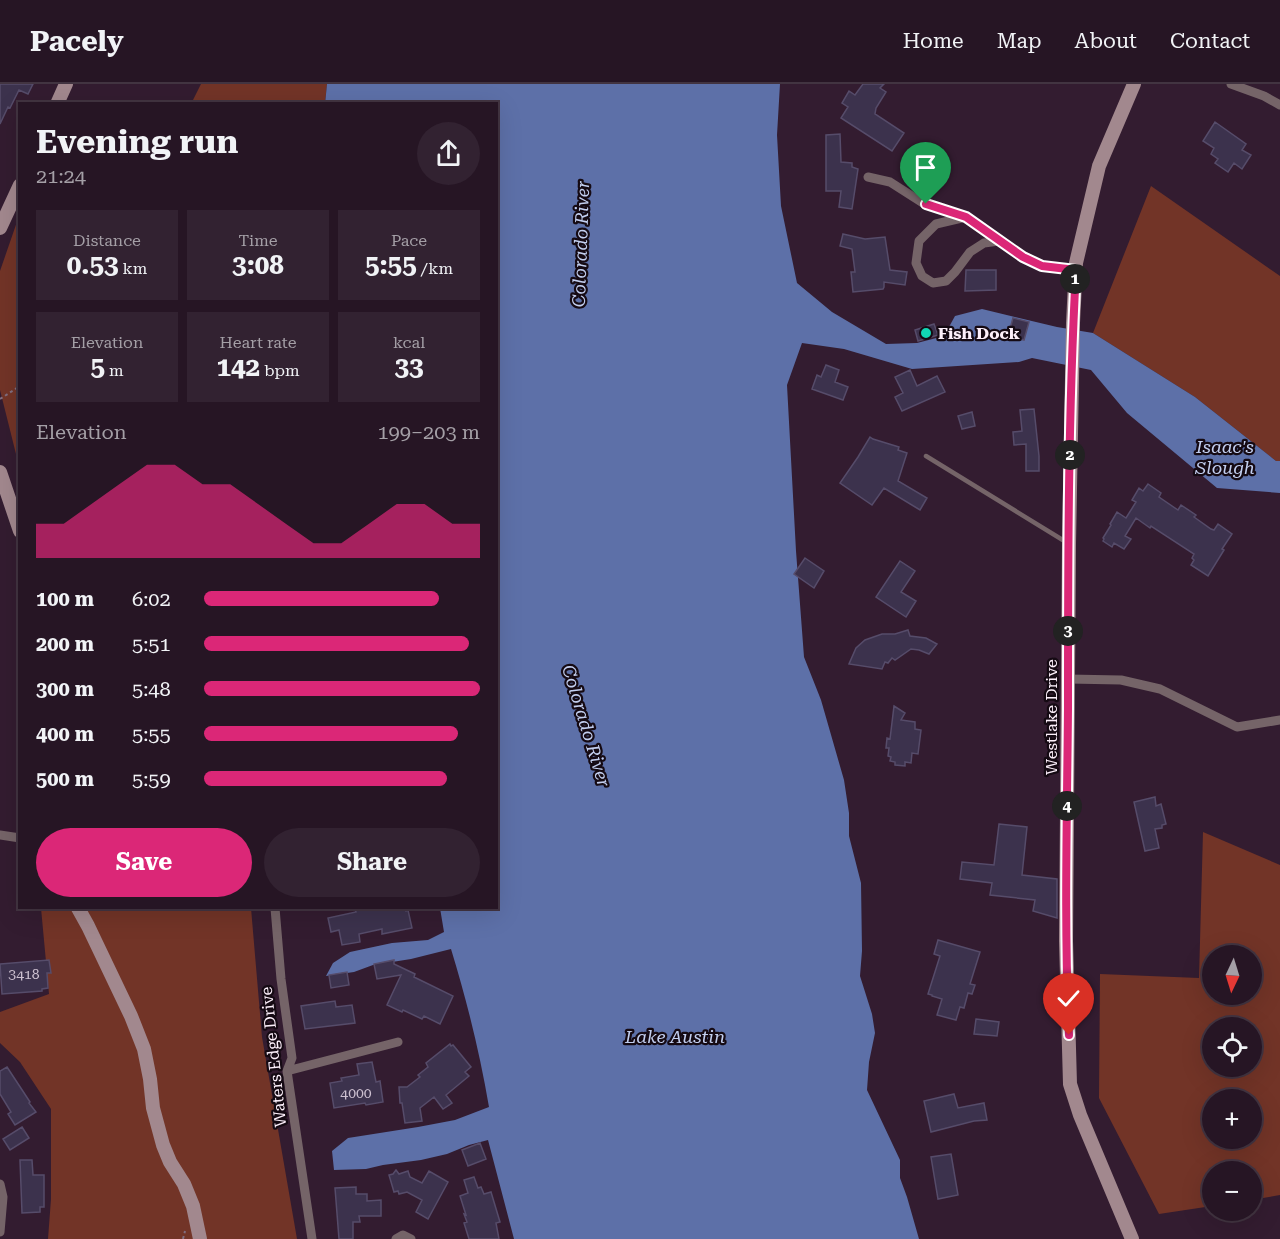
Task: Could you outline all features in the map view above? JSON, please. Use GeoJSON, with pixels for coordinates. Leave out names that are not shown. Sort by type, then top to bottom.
{"type":"FeatureCollection","features":[{"type":"Feature","properties":{"kind":"street"},"geometry":{"type":"LineString","coordinates":[[58,102],[66,84]]}},
{"type":"Feature","properties":{"kind":"street","name":"Westlake Drive"},"geometry":{"type":"LineString","coordinates":[[1132,1239],[1080,1115],[1070,1084],[1067,986],[1069,544],[1076,270],[1099,166],[1134,84]]}},
{"type":"Feature","properties":{"kind":"street"},"geometry":{"type":"LineString","coordinates":[[1231,84],[1264,96],[1280,105]]}},
{"type":"Feature","properties":{"kind":"street"},"geometry":{"type":"LineString","coordinates":[[867,177],[890,182],[926,204],[966,217],[1023,257],[1042,266],[1076,270]]}},
{"type":"Feature","properties":{"kind":"street"},"geometry":{"type":"LineString","coordinates":[[0,228],[18,189]]}},
{"type":"Feature","properties":{"kind":"street"},"geometry":{"type":"LineString","coordinates":[[966,217],[936,224],[919,241],[916,263],[922,276],[933,283],[945,281],[970,252],[984,243],[999,241]]}},
{"type":"Feature","properties":{"kind":"street"},"geometry":{"type":"LineString","coordinates":[[0,472],[18,525]]}},
{"type":"Feature","properties":{"kind":"street"},"geometry":{"type":"LineString","coordinates":[[1068,679],[1121,680],[1160,689],[1237,727],[1280,720]]}},
{"type":"Feature","properties":{"kind":"street"},"geometry":{"type":"LineString","coordinates":[[0,835],[18,838]]}},
{"type":"Feature","properties":{"kind":"street"},"geometry":{"type":"LineString","coordinates":[[79,909],[131,1016],[144,1049],[153,1108],[163,1145],[193,1206],[200,1239]]}},
{"type":"Feature","properties":{"kind":"street","name":"Waters Edge Drive"},"geometry":{"type":"LineString","coordinates":[[274,909],[292,1058],[287,1071],[312,1239]]}},
{"type":"Feature","properties":{"kind":"street"},"geometry":{"type":"LineString","coordinates":[[287,1071],[398,1042]]}},
{"type":"Feature","properties":{"kind":"street"},"geometry":{"type":"LineString","coordinates":[[0,1184],[3,1197],[0,1232]]}},
{"type":"Feature","properties":{"kind":"street"},"geometry":{"type":"LineString","coordinates":[[396,1239],[403,1235],[411,1239]]}},
{"type":"Feature","properties":{"kind":"lane"},"geometry":{"type":"LineString","coordinates":[[926,456],[1069,544]]}},
{"type":"Feature","properties":{"kind":"path"},"geometry":{"type":"LineString","coordinates":[[0,399],[18,387]]}},
{"type":"Feature","properties":{"kind":"shaded area"},"geometry":{"type":"Polygon","coordinates":[[[201,84],[327,84],[325,102],[192,102],[201,84]]]}},
{"type":"Feature","properties":{"kind":"shaded area"},"geometry":{"type":"Polygon","coordinates":[[[1151,186],[1280,276],[1280,461],[1276,461],[1195,397],[1093,333],[1151,186]]]}},
{"type":"Feature","properties":{"kind":"shaded area"},"geometry":{"type":"Polygon","coordinates":[[[18,219],[18,462],[0,390],[0,271],[18,219]]]}},
{"type":"Feature","properties":{"kind":"shaded area"},"geometry":{"type":"Polygon","coordinates":[[[1203,832],[1280,865],[1280,1195],[1262,1198],[1262,1161],[1202,1161],[1202,1208],[1159,1214],[1099,1098],[1100,974],[1199,978],[1203,832]]]}},
{"type":"Feature","properties":{"kind":"shaded area"},"geometry":{"type":"Polygon","coordinates":[[[41,909],[251,909],[262,1037],[297,1239],[48,1239],[51,1199],[51,1109],[20,1062],[0,1043],[0,1012],[49,994],[41,909]]]}},
{"type":"Feature","properties":{"kind":"water","name":"Lake Austin"},"geometry":{"type":"Polygon","coordinates":[[[327,84],[780,84],[777,135],[781,206],[797,283],[832,312],[886,344],[917,343],[944,336],[955,316],[982,309],[1093,333],[1195,397],[1276,461],[1280,461],[1280,493],[1217,488],[1127,413],[1091,370],[1032,358],[1019,362],[912,369],[844,349],[802,343],[787,385],[804,657],[821,700],[844,780],[849,813],[849,836],[861,883],[860,976],[872,1014],[875,1033],[869,1062],[867,1090],[900,1160],[900,1178],[919,1239],[514,1239],[488,1140],[421,1160],[366,1169],[334,1170],[332,1151],[348,1138],[455,1120],[489,1107],[473,1028],[451,949],[373,965],[354,972],[326,976],[333,963],[350,952],[392,943],[428,940],[444,932],[440,909],[498,909],[498,102],[325,102],[327,84]]]}},
{"type":"Feature","properties":{"kind":"building"},"geometry":{"type":"Polygon","coordinates":[[[0,84],[33,84],[28,94],[19,90],[0,124],[0,84]]]}},
{"type":"Feature","properties":{"kind":"building"},"geometry":{"type":"Polygon","coordinates":[[[863,84],[884,84],[880,88],[886,92],[875,114],[904,133],[892,151],[841,118],[848,107],[842,103],[849,91],[855,95],[863,84]]]}},
{"type":"Feature","properties":{"kind":"building"},"geometry":{"type":"Polygon","coordinates":[[[1215,122],[1246,144],[1242,150],[1251,155],[1242,169],[1234,163],[1228,172],[1215,163],[1218,159],[1211,154],[1214,148],[1203,141],[1215,122]]]}},
{"type":"Feature","properties":{"kind":"building"},"geometry":{"type":"Polygon","coordinates":[[[840,134],[841,162],[852,163],[852,167],[858,169],[852,209],[839,207],[841,191],[826,191],[826,135],[840,134]]]}},
{"type":"Feature","properties":{"kind":"building"},"geometry":{"type":"Polygon","coordinates":[[[926,148],[939,157],[928,174],[915,165],[926,148]]]}},
{"type":"Feature","properties":{"kind":"building"},"geometry":{"type":"Polygon","coordinates":[[[843,234],[865,239],[885,237],[890,270],[907,272],[905,285],[884,282],[883,289],[853,292],[851,272],[855,272],[852,249],[840,246],[843,234]]]}},
{"type":"Feature","properties":{"kind":"building"},"geometry":{"type":"Polygon","coordinates":[[[966,270],[996,270],[996,290],[965,291],[966,270]]]}},
{"type":"Feature","properties":{"kind":"building"},"geometry":{"type":"Polygon","coordinates":[[[1013,318],[1029,322],[1024,340],[1008,336],[1013,318]]]}},
{"type":"Feature","properties":{"kind":"building","name":"Fish Dock"},"geometry":{"type":"Polygon","coordinates":[[[934,324],[938,335],[918,341],[915,330],[934,324]]]}},
{"type":"Feature","properties":{"kind":"building"},"geometry":{"type":"Polygon","coordinates":[[[826,365],[839,370],[835,382],[848,387],[843,400],[812,389],[817,375],[821,377],[826,365]]]}},
{"type":"Feature","properties":{"kind":"building"},"geometry":{"type":"Polygon","coordinates":[[[910,370],[917,386],[937,376],[945,392],[902,411],[895,397],[903,393],[895,377],[910,370]]]}},
{"type":"Feature","properties":{"kind":"building"},"geometry":{"type":"Polygon","coordinates":[[[1034,409],[1039,471],[1026,471],[1026,444],[1014,445],[1013,432],[1022,431],[1020,410],[1034,409]]]}},
{"type":"Feature","properties":{"kind":"building"},"geometry":{"type":"Polygon","coordinates":[[[972,412],[975,426],[962,429],[958,416],[972,412]]]}},
{"type":"Feature","properties":{"kind":"building"},"geometry":{"type":"Polygon","coordinates":[[[870,437],[899,447],[898,450],[907,453],[898,481],[927,498],[920,510],[884,488],[872,505],[840,483],[870,437]]]}},
{"type":"Feature","properties":{"kind":"building"},"geometry":{"type":"Polygon","coordinates":[[[1148,484],[1161,493],[1159,497],[1178,510],[1181,505],[1211,529],[1214,530],[1218,524],[1232,534],[1208,576],[1191,565],[1194,554],[1136,518],[1125,536],[1131,539],[1124,549],[1114,543],[1112,547],[1103,541],[1117,512],[1126,518],[1136,502],[1132,500],[1139,488],[1143,491],[1148,484]]]}},
{"type":"Feature","properties":{"kind":"building"},"geometry":{"type":"Polygon","coordinates":[[[805,558],[824,571],[814,588],[794,574],[805,558]]]}},
{"type":"Feature","properties":{"kind":"building"},"geometry":{"type":"Polygon","coordinates":[[[900,561],[915,571],[901,592],[916,601],[906,617],[876,597],[900,561]]]}},
{"type":"Feature","properties":{"kind":"building"},"geometry":{"type":"Polygon","coordinates":[[[908,630],[910,636],[926,638],[937,644],[929,654],[911,649],[895,660],[892,658],[888,663],[885,662],[882,669],[849,664],[856,648],[865,640],[882,634],[895,634],[908,630]]]}},
{"type":"Feature","properties":{"kind":"building"},"geometry":{"type":"Polygon","coordinates":[[[894,706],[905,713],[901,720],[915,722],[915,729],[921,730],[918,754],[912,753],[911,763],[905,762],[905,766],[895,765],[895,762],[890,761],[889,748],[886,748],[887,738],[890,739],[894,706]]]}},
{"type":"Feature","properties":{"kind":"building"},"geometry":{"type":"Polygon","coordinates":[[[1155,797],[1156,806],[1161,804],[1166,824],[1162,825],[1162,828],[1155,829],[1159,848],[1145,851],[1134,802],[1155,797]]]}},
{"type":"Feature","properties":{"kind":"building"},"geometry":{"type":"Polygon","coordinates":[[[999,824],[1027,827],[1022,875],[1057,879],[1057,918],[1033,911],[1035,900],[990,895],[992,883],[960,879],[962,862],[994,865],[999,824]]]}},
{"type":"Feature","properties":{"kind":"building"},"geometry":{"type":"Polygon","coordinates":[[[355,909],[405,909],[408,910],[412,928],[382,934],[382,929],[359,934],[360,942],[342,945],[339,930],[331,932],[328,918],[356,912],[355,909]]]}},
{"type":"Feature","properties":{"kind":"building"},"geometry":{"type":"Polygon","coordinates":[[[938,940],[980,952],[970,984],[975,985],[972,994],[968,993],[964,1008],[960,1007],[956,1020],[937,1015],[942,999],[928,994],[940,956],[934,954],[938,940]]]}},
{"type":"Feature","properties":{"kind":"building"},"geometry":{"type":"Polygon","coordinates":[[[49,960],[51,973],[47,973],[48,988],[42,991],[2,994],[0,964],[49,960]]]}},
{"type":"Feature","properties":{"kind":"building"},"geometry":{"type":"Polygon","coordinates":[[[394,960],[394,964],[415,974],[414,977],[453,996],[440,1024],[424,1016],[422,1019],[387,1005],[401,975],[377,979],[374,964],[394,960]]]}},
{"type":"Feature","properties":{"kind":"building"},"geometry":{"type":"Polygon","coordinates":[[[347,972],[349,985],[331,988],[329,975],[347,972]]]}},
{"type":"Feature","properties":{"kind":"building"},"geometry":{"type":"Polygon","coordinates":[[[335,1001],[336,1007],[352,1005],[355,1023],[305,1029],[301,1006],[335,1001]]]}},
{"type":"Feature","properties":{"kind":"building"},"geometry":{"type":"Polygon","coordinates":[[[976,1019],[999,1022],[997,1036],[974,1034],[976,1019]]]}},
{"type":"Feature","properties":{"kind":"building"},"geometry":{"type":"Polygon","coordinates":[[[450,1044],[471,1067],[465,1072],[469,1076],[446,1095],[452,1103],[443,1109],[434,1097],[420,1108],[422,1121],[405,1123],[399,1087],[407,1087],[420,1077],[418,1075],[428,1067],[426,1063],[450,1044]]]}},
{"type":"Feature","properties":{"kind":"building"},"geometry":{"type":"Polygon","coordinates":[[[372,1062],[376,1082],[380,1081],[383,1102],[334,1108],[330,1083],[342,1081],[341,1078],[359,1075],[357,1064],[372,1062]]]}},
{"type":"Feature","properties":{"kind":"building"},"geometry":{"type":"Polygon","coordinates":[[[7,1067],[36,1112],[15,1125],[8,1114],[11,1112],[0,1094],[0,1071],[7,1067]]]}},
{"type":"Feature","properties":{"kind":"building"},"geometry":{"type":"Polygon","coordinates":[[[954,1094],[958,1108],[984,1103],[987,1120],[931,1132],[924,1101],[954,1094]]]}},
{"type":"Feature","properties":{"kind":"building"},"geometry":{"type":"Polygon","coordinates":[[[22,1127],[29,1138],[10,1150],[3,1139],[22,1127]]]}},
{"type":"Feature","properties":{"kind":"building"},"geometry":{"type":"Polygon","coordinates":[[[480,1143],[486,1159],[468,1166],[462,1150],[480,1143]]]}},
{"type":"Feature","properties":{"kind":"building"},"geometry":{"type":"Polygon","coordinates":[[[951,1154],[958,1195],[938,1199],[931,1157],[951,1154]]]}},
{"type":"Feature","properties":{"kind":"building"},"geometry":{"type":"Polygon","coordinates":[[[20,1160],[32,1160],[33,1175],[44,1175],[44,1207],[40,1207],[40,1212],[22,1213],[20,1160]]]}},
{"type":"Feature","properties":{"kind":"building"},"geometry":{"type":"Polygon","coordinates":[[[396,1170],[399,1174],[408,1171],[410,1177],[422,1183],[429,1171],[448,1182],[428,1219],[416,1212],[422,1200],[407,1192],[399,1194],[398,1191],[394,1192],[389,1175],[396,1170]]]}},
{"type":"Feature","properties":{"kind":"building"},"geometry":{"type":"Polygon","coordinates":[[[474,1177],[478,1188],[481,1187],[484,1194],[491,1192],[500,1222],[496,1223],[499,1239],[469,1239],[464,1223],[467,1222],[464,1214],[466,1215],[460,1196],[468,1193],[464,1180],[474,1177]]]}},
{"type":"Feature","properties":{"kind":"building"},"geometry":{"type":"Polygon","coordinates":[[[356,1187],[356,1194],[367,1194],[367,1201],[381,1200],[381,1216],[359,1216],[360,1222],[353,1222],[353,1239],[339,1239],[335,1188],[356,1187]]]}},
{"type":"Feature","properties":{"kind":"place","name":"Fish Dock"},"geometry":{"type":"Point","coordinates":[926,333]}},
{"type":"Feature","properties":{"kind":"route"},"geometry":{"type":"LineString","coordinates":[[926,204],[966,217],[1023,257],[1042,266],[1076,270],[1067,642],[1066,941],[1069,1035]]}},
{"type":"Feature","properties":{"kind":"water label","name":"Colorado River"},"geometry":{"type":"Point","coordinates":[581,244]}},
{"type":"Feature","properties":{"kind":"water label","name":"Isaac's Slough"},"geometry":{"type":"Point","coordinates":[1225,457]}},
{"type":"Feature","properties":{"kind":"water label","name":"Colorado River"},"geometry":{"type":"Point","coordinates":[586,726]}}]}
